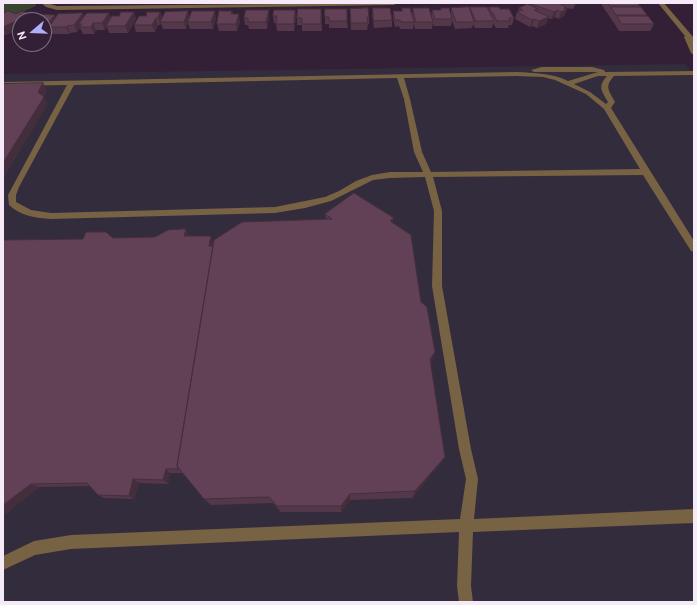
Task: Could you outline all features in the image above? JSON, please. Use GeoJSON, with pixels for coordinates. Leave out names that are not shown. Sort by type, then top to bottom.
{"type":"FeatureCollection","features":[{"type":"Feature","properties":{"kind":"street"},"geometry":{"type":"LineString","coordinates":[[44,3],[48,6],[57,8],[179,4],[394,3]]}},
{"type":"Feature","properties":{"kind":"street"},"geometry":{"type":"LineString","coordinates":[[661,3],[694,42]]}},
{"type":"Feature","properties":{"kind":"street"},"geometry":{"type":"LineString","coordinates":[[685,32],[694,53]]}},
{"type":"Feature","properties":{"kind":"street"},"geometry":{"type":"LineString","coordinates":[[664,73],[686,70],[694,65]]}},
{"type":"Feature","properties":{"kind":"street"},"geometry":{"type":"LineString","coordinates":[[516,74],[542,69],[592,69],[614,74]]}},
{"type":"Feature","properties":{"kind":"street"},"geometry":{"type":"LineString","coordinates":[[569,83],[598,74],[694,73]]}},
{"type":"Feature","properties":{"kind":"street"},"geometry":{"type":"LineString","coordinates":[[3,84],[516,74],[543,75],[569,83],[588,93],[607,108],[694,249]]}},
{"type":"Feature","properties":{"kind":"street"},"geometry":{"type":"LineString","coordinates":[[607,108],[612,102],[604,86],[605,82],[614,74]]}},
{"type":"Feature","properties":{"kind":"street"},"geometry":{"type":"LineString","coordinates":[[400,76],[408,99],[418,152],[428,175],[438,211],[437,286],[465,449],[472,479],[466,526],[464,586],[466,602]]}},
{"type":"Feature","properties":{"kind":"street"},"geometry":{"type":"LineString","coordinates":[[72,82],[15,187],[12,195],[12,203],[18,209],[34,214],[51,216],[275,210],[306,205],[337,196],[362,181],[374,177],[390,175],[646,172]]}},
{"type":"Feature","properties":{"kind":"street"},"geometry":{"type":"LineString","coordinates":[[3,563],[34,548],[71,542],[694,516]]}},
{"type":"Feature","properties":{"kind":"shaded area"},"geometry":{"type":"Polygon","coordinates":[[[685,64],[694,74],[694,602],[3,602],[3,74],[685,64]]]}},
{"type":"Feature","properties":{"kind":"green space"},"geometry":{"type":"Polygon","coordinates":[[[3,3],[35,3],[36,6],[22,12],[12,12],[12,16],[3,20],[3,3]]]}},
{"type":"Feature","properties":{"kind":"building"},"geometry":{"type":"Polygon","coordinates":[[[558,3],[567,9],[561,12],[557,10],[554,12],[531,4],[558,3]]]}},
{"type":"Feature","properties":{"kind":"building"},"geometry":{"type":"Polygon","coordinates":[[[608,3],[637,3],[640,6],[610,6],[608,3]]]}},
{"type":"Feature","properties":{"kind":"building"},"geometry":{"type":"Polygon","coordinates":[[[528,4],[538,9],[534,10],[549,17],[539,21],[534,19],[532,20],[517,12],[523,10],[519,8],[528,4]]]}},
{"type":"Feature","properties":{"kind":"building"},"geometry":{"type":"Polygon","coordinates":[[[469,7],[474,22],[456,22],[451,8],[469,7]]]}},
{"type":"Feature","properties":{"kind":"building"},"geometry":{"type":"Polygon","coordinates":[[[470,7],[487,7],[494,21],[476,21],[470,7]]]}},
{"type":"Feature","properties":{"kind":"building"},"geometry":{"type":"Polygon","coordinates":[[[489,7],[509,9],[514,18],[509,18],[510,21],[497,21],[489,7]]]}},
{"type":"Feature","properties":{"kind":"building"},"geometry":{"type":"Polygon","coordinates":[[[611,7],[641,7],[647,15],[616,15],[611,7]]]}},
{"type":"Feature","properties":{"kind":"building"},"geometry":{"type":"Polygon","coordinates":[[[368,8],[368,23],[351,23],[350,9],[368,8]]]}},
{"type":"Feature","properties":{"kind":"building"},"geometry":{"type":"Polygon","coordinates":[[[373,8],[390,8],[392,20],[374,21],[373,8]]]}},
{"type":"Feature","properties":{"kind":"building"},"geometry":{"type":"Polygon","coordinates":[[[402,8],[410,8],[414,22],[401,22],[400,20],[395,20],[393,11],[402,11],[402,8]]]}},
{"type":"Feature","properties":{"kind":"building"},"geometry":{"type":"Polygon","coordinates":[[[413,8],[429,8],[433,22],[416,22],[413,8]]]}},
{"type":"Feature","properties":{"kind":"building"},"geometry":{"type":"Polygon","coordinates":[[[441,8],[449,8],[452,19],[435,19],[432,10],[441,10],[441,8]]]}},
{"type":"Feature","properties":{"kind":"building"},"geometry":{"type":"Polygon","coordinates":[[[298,9],[321,9],[321,24],[302,24],[302,18],[297,18],[298,9]]]}},
{"type":"Feature","properties":{"kind":"building"},"geometry":{"type":"Polygon","coordinates":[[[325,9],[347,9],[347,21],[329,21],[329,17],[325,17],[325,9]]]}},
{"type":"Feature","properties":{"kind":"building"},"geometry":{"type":"Polygon","coordinates":[[[246,10],[269,10],[266,22],[248,22],[248,18],[244,18],[246,10]]]}},
{"type":"Feature","properties":{"kind":"building"},"geometry":{"type":"Polygon","coordinates":[[[274,10],[295,10],[294,24],[276,24],[277,16],[273,16],[274,10]]]}},
{"type":"Feature","properties":{"kind":"building"},"geometry":{"type":"Polygon","coordinates":[[[8,11],[12,12],[12,23],[3,27],[3,14],[8,11]]]}},
{"type":"Feature","properties":{"kind":"building"},"geometry":{"type":"Polygon","coordinates":[[[188,11],[184,22],[160,22],[165,12],[188,11]]]}},
{"type":"Feature","properties":{"kind":"building"},"geometry":{"type":"Polygon","coordinates":[[[192,11],[215,11],[211,22],[188,22],[192,11]]]}},
{"type":"Feature","properties":{"kind":"building"},"geometry":{"type":"Polygon","coordinates":[[[219,11],[232,11],[231,14],[239,14],[236,24],[217,24],[219,11]]]}},
{"type":"Feature","properties":{"kind":"building"},"geometry":{"type":"Polygon","coordinates":[[[121,12],[134,12],[125,26],[106,26],[112,16],[119,16],[121,12]]]}},
{"type":"Feature","properties":{"kind":"building"},"geometry":{"type":"Polygon","coordinates":[[[147,12],[160,12],[158,18],[156,18],[152,25],[134,25],[139,16],[146,16],[147,12]]]}},
{"type":"Feature","properties":{"kind":"building"},"geometry":{"type":"Polygon","coordinates":[[[83,13],[74,25],[66,27],[52,27],[52,23],[58,14],[83,13]]]}},
{"type":"Feature","properties":{"kind":"building"},"geometry":{"type":"Polygon","coordinates":[[[87,13],[109,13],[102,23],[93,23],[91,27],[80,27],[82,24],[79,24],[87,13]]]}},
{"type":"Feature","properties":{"kind":"building"},"geometry":{"type":"Polygon","coordinates":[[[617,16],[648,16],[654,24],[622,24],[617,16]]]}},
{"type":"Feature","properties":{"kind":"building"},"geometry":{"type":"Polygon","coordinates":[[[43,83],[38,92],[44,97],[3,163],[3,84],[43,83]]]}},
{"type":"Feature","properties":{"kind":"building"},"geometry":{"type":"Polygon","coordinates":[[[354,193],[394,218],[390,221],[411,235],[421,302],[427,307],[435,352],[430,359],[445,457],[415,491],[350,494],[341,506],[277,506],[269,497],[204,499],[177,466],[214,240],[242,222],[332,219],[325,214],[354,193]]]}},
{"type":"Feature","properties":{"kind":"building"},"geometry":{"type":"Polygon","coordinates":[[[186,229],[184,236],[211,236],[209,246],[213,246],[177,466],[179,469],[166,469],[163,480],[133,479],[129,496],[98,495],[87,483],[31,484],[3,505],[3,240],[83,239],[86,232],[106,232],[113,238],[155,237],[168,230],[186,229]]]}}]}
